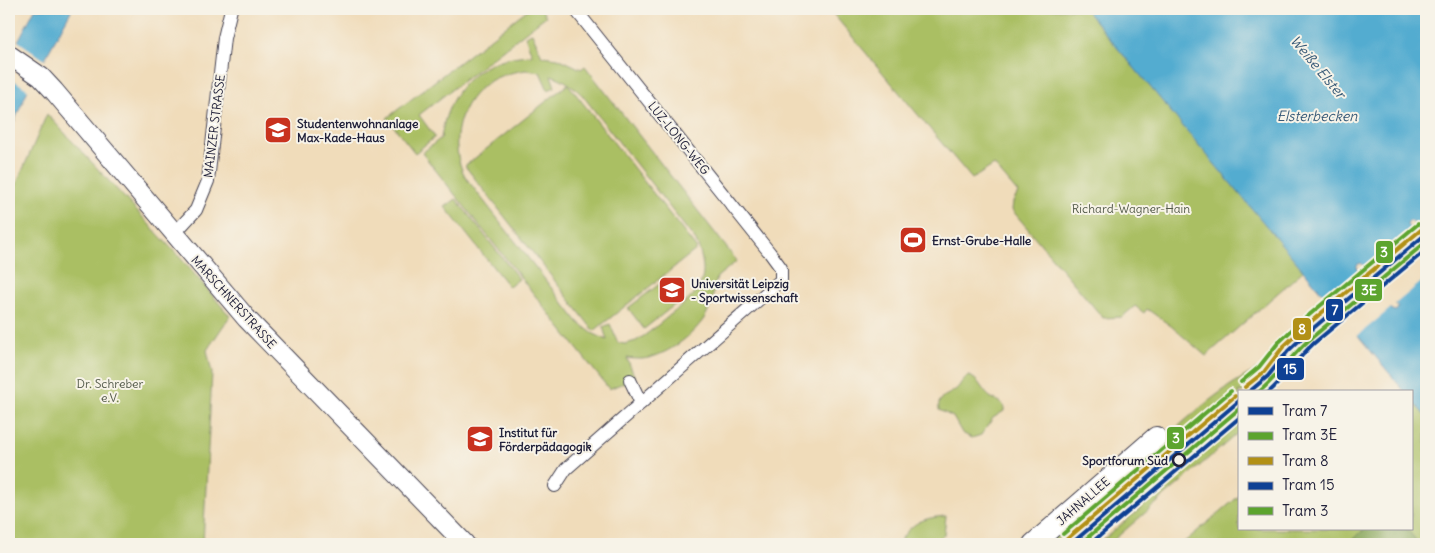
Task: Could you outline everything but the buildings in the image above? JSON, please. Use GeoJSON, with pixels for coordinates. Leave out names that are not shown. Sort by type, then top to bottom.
{"type":"FeatureCollection","features":[{"type":"Feature","properties":{"kind":"main road","name":"MARSCHNERSTRASSE"},"geometry":{"type":"LineString","coordinates":[[9,55],[54,91],[247,319],[465,544]]}},
{"type":"Feature","properties":{"kind":"main road","name":"JAHNALLEE"},"geometry":{"type":"LineString","coordinates":[[1033,544],[1156,438]]}},
{"type":"Feature","properties":{"kind":"street","name":"MAINZER STRASSE"},"geometry":{"type":"LineString","coordinates":[[174,234],[196,210],[208,181],[224,38],[231,9]]}},
{"type":"Feature","properties":{"kind":"street","name":"LUZ-LONG-WEG"},"geometry":{"type":"LineString","coordinates":[[575,9],[691,152],[766,247],[780,268],[781,280],[641,403]]}},
{"type":"Feature","properties":{"kind":"street"},"geometry":{"type":"LineString","coordinates":[[555,486],[566,469],[641,403],[630,380]]}},
{"type":"Feature","properties":{"kind":"green space"},"geometry":{"type":"Polygon","coordinates":[[[528,9],[541,9],[546,16],[419,115],[435,137],[415,153],[387,118],[528,9]]]}},
{"type":"Feature","properties":{"kind":"green space","name":"Richard-Wagner-Hain"},"geometry":{"type":"Polygon","coordinates":[[[829,9],[1085,9],[1304,270],[1206,356],[1171,326],[1147,309],[1144,313],[1135,306],[1122,317],[1103,318],[1012,210],[1013,202],[1018,193],[994,165],[972,179],[829,9]]]}},
{"type":"Feature","properties":{"kind":"green space"},"geometry":{"type":"Polygon","coordinates":[[[532,33],[542,56],[558,58],[581,69],[585,66],[737,261],[717,277],[705,317],[686,338],[660,354],[642,359],[627,358],[635,378],[609,389],[422,153],[441,138],[451,104],[459,90],[470,78],[483,68],[497,61],[532,55],[525,36],[532,33]],[[526,70],[513,72],[500,76],[480,88],[464,111],[459,124],[457,151],[460,165],[466,178],[578,322],[592,333],[607,340],[603,327],[610,324],[618,343],[625,344],[636,341],[696,292],[703,276],[701,255],[696,241],[583,96],[568,83],[551,75],[555,87],[548,90],[540,72],[526,70]]]}},
{"type":"Feature","properties":{"kind":"green space"},"geometry":{"type":"Polygon","coordinates":[[[568,84],[697,249],[594,331],[465,166],[568,84]]]}},
{"type":"Feature","properties":{"kind":"green space","name":"Dr. Schreber e.V."},"geometry":{"type":"Polygon","coordinates":[[[47,114],[184,262],[230,316],[207,350],[212,373],[203,544],[9,544],[9,194],[16,185],[47,114]]]}},
{"type":"Feature","properties":{"kind":"green space"},"geometry":{"type":"Polygon","coordinates":[[[456,199],[519,279],[509,287],[445,207],[456,199]]]}},
{"type":"Feature","properties":{"kind":"green space"},"geometry":{"type":"Polygon","coordinates":[[[666,279],[682,299],[644,329],[628,308],[666,279]]]}},
{"type":"Feature","properties":{"kind":"green space"},"geometry":{"type":"Polygon","coordinates":[[[1263,367],[1271,369],[1245,390],[1238,390],[1238,396],[1181,445],[1176,439],[1052,544],[1044,544],[1207,402],[1248,374],[1263,367]]]}},
{"type":"Feature","properties":{"kind":"green space"},"geometry":{"type":"Polygon","coordinates":[[[969,376],[978,382],[991,398],[1002,403],[1004,408],[1004,411],[993,418],[981,435],[972,438],[962,433],[953,417],[939,410],[941,399],[957,388],[969,376]]]}},
{"type":"Feature","properties":{"kind":"green space"},"geometry":{"type":"Polygon","coordinates":[[[1412,400],[1426,417],[1426,544],[1182,544],[1238,497],[1238,530],[1412,530],[1412,400]]]}},
{"type":"Feature","properties":{"kind":"green space"},"geometry":{"type":"Polygon","coordinates":[[[1238,413],[1238,433],[1109,544],[1098,544],[1194,463],[1188,456],[1238,413]]]}},
{"type":"Feature","properties":{"kind":"green space"},"geometry":{"type":"Polygon","coordinates":[[[946,516],[944,535],[933,544],[898,544],[907,531],[917,523],[930,518],[946,516]]]}},
{"type":"Feature","properties":{"kind":"green space"},"geometry":{"type":"Polygon","coordinates":[[[1364,530],[1408,530],[1419,544],[1347,544],[1364,530]]]}},
{"type":"Feature","properties":{"kind":"water"},"geometry":{"type":"Polygon","coordinates":[[[35,9],[72,9],[27,92],[9,134],[9,58],[35,9]]]}},
{"type":"Feature","properties":{"kind":"water","name":"Elsterbecken"},"geometry":{"type":"Polygon","coordinates":[[[1085,9],[1426,9],[1426,237],[1413,222],[1409,221],[1407,225],[1426,248],[1426,417],[1412,400],[1412,390],[1403,390],[1085,9]],[[1361,263],[1357,265],[1357,269],[1392,310],[1396,311],[1398,308],[1361,263]]]}},
{"type":"Feature","properties":{"kind":"pier"},"geometry":{"type":"Polygon","coordinates":[[[15,39],[46,61],[30,91],[9,77],[9,52],[15,39]]]}},
{"type":"Feature","properties":{"kind":"pier"},"geometry":{"type":"Polygon","coordinates":[[[1410,226],[1426,244],[1426,278],[1395,304],[1396,307],[1362,266],[1365,267],[1410,229],[1410,226]]]}},
{"type":"Feature","properties":{"kind":"pier"},"geometry":{"type":"Polygon","coordinates":[[[1360,268],[1394,309],[1391,308],[1356,337],[1325,300],[1360,271],[1358,269],[1360,268]]]}},
{"type":"Feature","properties":{"kind":"tram line","name":"3"},"geometry":{"type":"LineString","coordinates":[[1241,382],[1259,367],[1278,343],[1296,326],[1418,224]]}},
{"type":"Feature","properties":{"kind":"tram line","name":"8"},"geometry":{"type":"LineString","coordinates":[[1245,387],[1264,372],[1283,347],[1301,330],[1422,229]]}},
{"type":"Feature","properties":{"kind":"tram line","name":"7"},"geometry":{"type":"LineString","coordinates":[[1251,390],[1268,376],[1288,351],[1305,335],[1426,234]]}},
{"type":"Feature","properties":{"kind":"tram line","name":"3E"},"geometry":{"type":"LineString","coordinates":[[1261,390],[1309,340],[1426,242]]}},
{"type":"Feature","properties":{"kind":"tram line","name":"15"},"geometry":{"type":"LineString","coordinates":[[1271,390],[1313,344],[1426,250]]}},
{"type":"Feature","properties":{"kind":"tram line","name":"3"},"geometry":{"type":"LineString","coordinates":[[1063,534],[1231,391]]}},
{"type":"Feature","properties":{"kind":"tram line","name":"8"},"geometry":{"type":"LineString","coordinates":[[1067,539],[1235,396]]}},
{"type":"Feature","properties":{"kind":"tram line","name":"7"},"geometry":{"type":"LineString","coordinates":[[1071,544],[1238,402]]}},
{"type":"Feature","properties":{"kind":"tram line","name":"3E"},"geometry":{"type":"LineString","coordinates":[[1080,544],[1238,410]]}},
{"type":"Feature","properties":{"kind":"tram line","name":"15"},"geometry":{"type":"LineString","coordinates":[[1090,544],[1238,419]]}},
{"type":"Feature","properties":{"kind":"place","name":"Studentenwohnanlage Max-Kade-Haus"},"geometry":{"type":"Point","coordinates":[278,130]}},
{"type":"Feature","properties":{"kind":"place","name":"Ernst-Grube-Halle"},"geometry":{"type":"Point","coordinates":[913,240]}},
{"type":"Feature","properties":{"kind":"place","name":"Universität Leipzig - Sportwissenschaft"},"geometry":{"type":"Point","coordinates":[672,290]}},
{"type":"Feature","properties":{"kind":"place","name":"Institut für Förderpädagogik"},"geometry":{"type":"Point","coordinates":[480,439]}},
{"type":"Feature","properties":{"kind":"place","name":"Sportforum Süd"},"geometry":{"type":"Point","coordinates":[1179,460]}},
{"type":"Feature","properties":{"kind":"water label","name":"Weiße Elster"},"geometry":{"type":"Point","coordinates":[1318,67]}}]}
